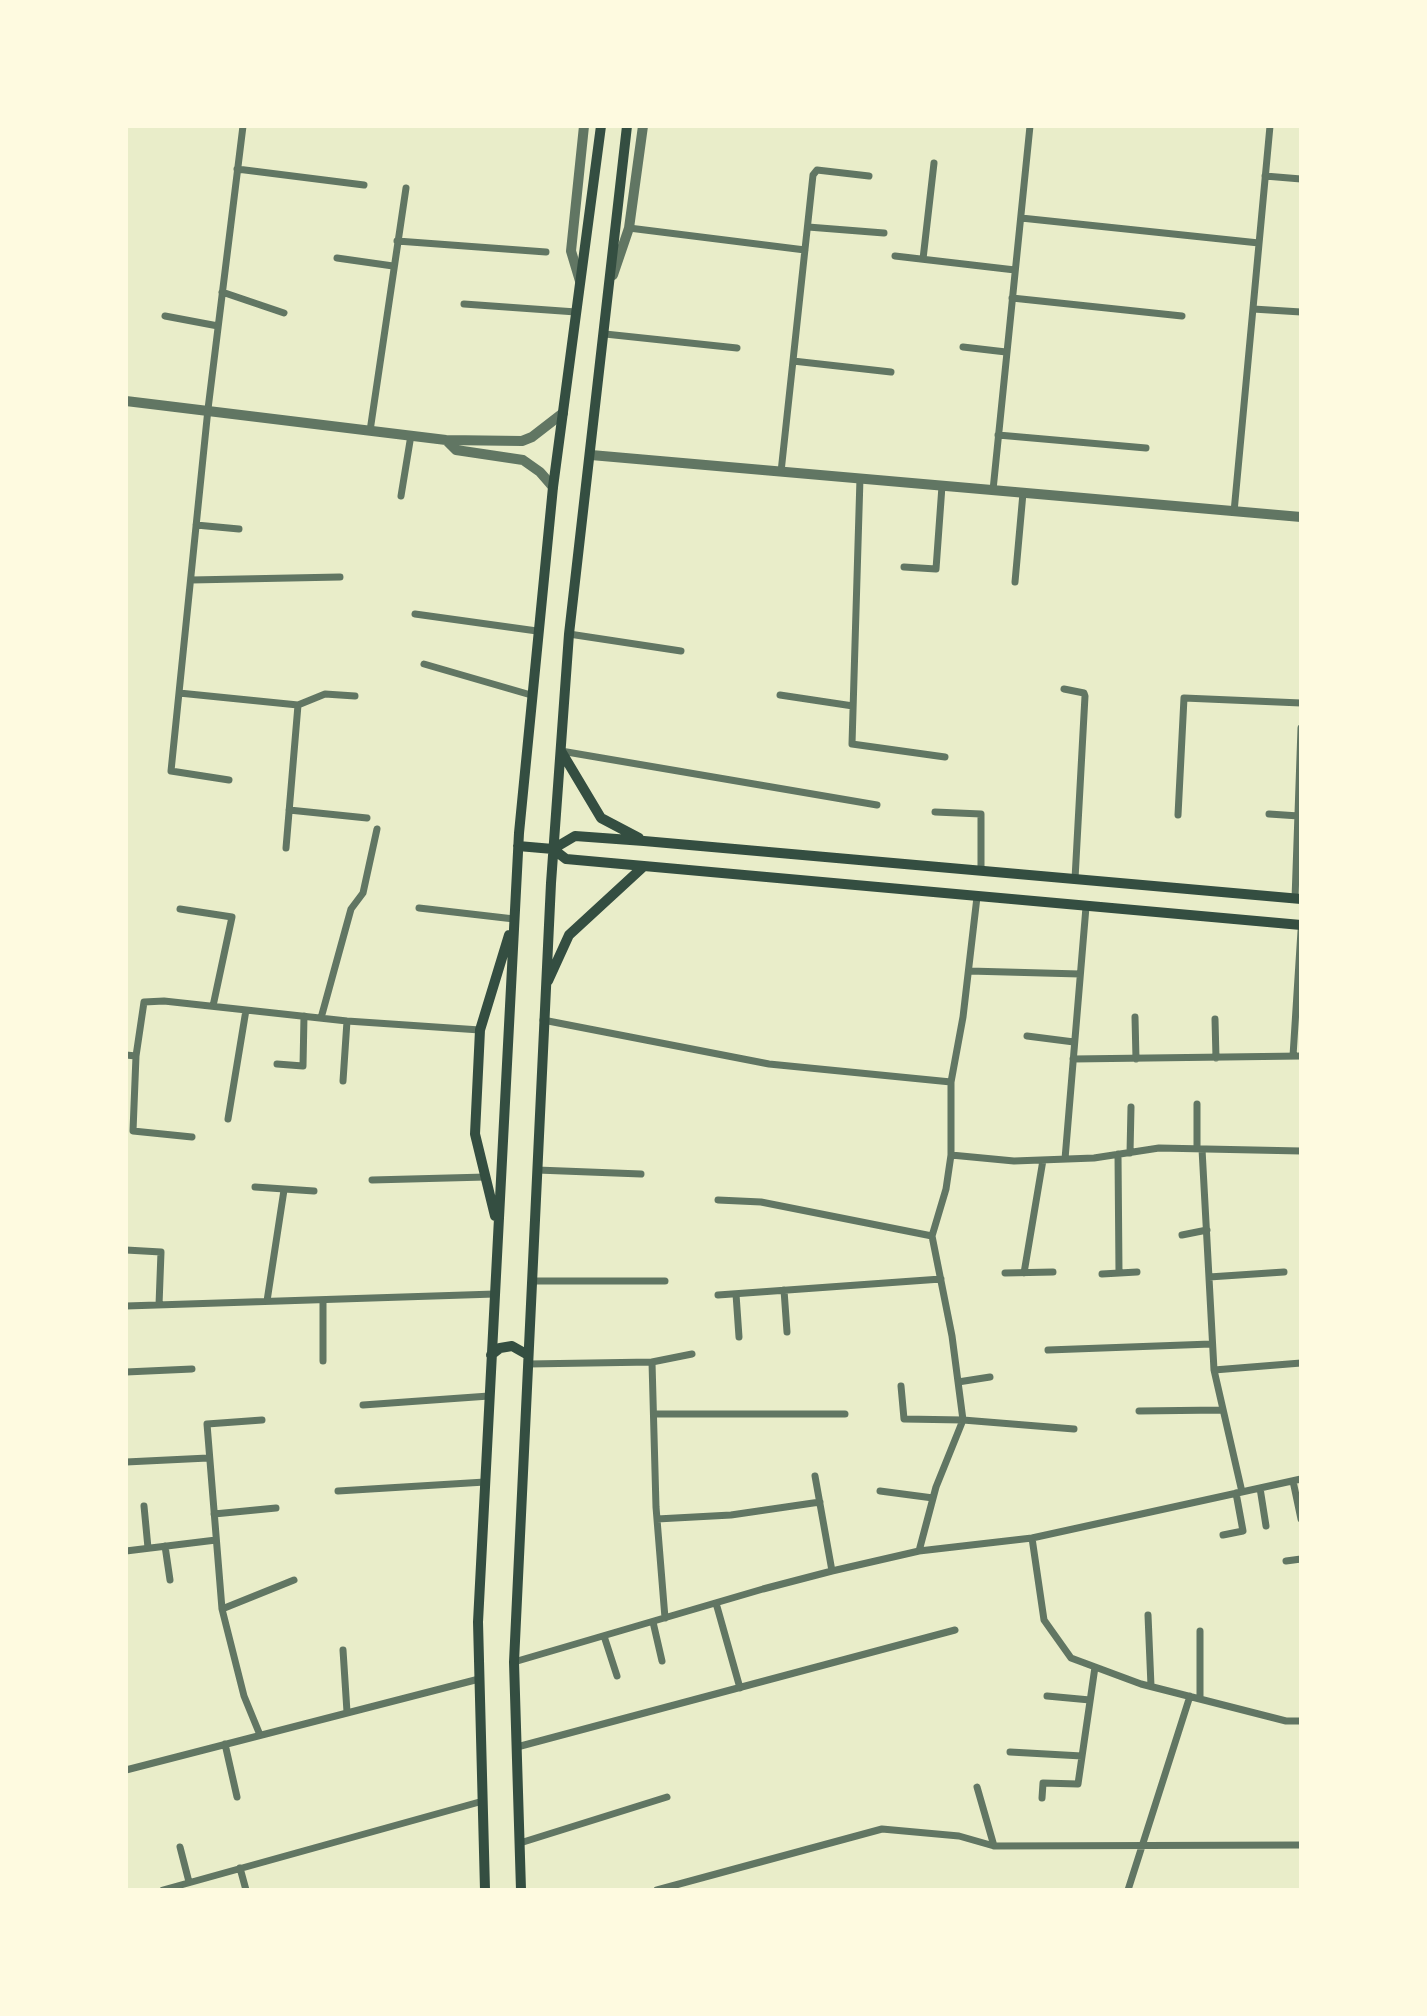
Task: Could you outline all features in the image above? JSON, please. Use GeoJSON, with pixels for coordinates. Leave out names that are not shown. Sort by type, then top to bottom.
{"type":"FeatureCollection","features":[{"type":"Feature","properties":{"kind":"main road"},"geometry":{"type":"LineString","coordinates":[[485,1890],[478,1622],[518,846],[553,488],[601,126]]}},
{"type":"Feature","properties":{"kind":"main road"},"geometry":{"type":"LineString","coordinates":[[521,1890],[514,1662],[553,849],[569,634],[605,334],[626,126]]}},
{"type":"Feature","properties":{"kind":"main road"},"geometry":{"type":"LineString","coordinates":[[561,751],[601,818],[644,841]]}},
{"type":"Feature","properties":{"kind":"main road"},"geometry":{"type":"LineString","coordinates":[[553,849],[575,836],[1298,899]]}},
{"type":"Feature","properties":{"kind":"main road"},"geometry":{"type":"LineString","coordinates":[[518,846],[553,849],[566,859],[1301,925]]}},
{"type":"Feature","properties":{"kind":"main road"},"geometry":{"type":"LineString","coordinates":[[545,986],[569,935],[644,866]]}},
{"type":"Feature","properties":{"kind":"main road"},"geometry":{"type":"LineString","coordinates":[[498,1227],[475,1134],[480,1030],[514,919]]}},
{"type":"Feature","properties":{"kind":"main road"},"geometry":{"type":"LineString","coordinates":[[491,1355],[500,1348],[512,1346],[528,1359]]}},
{"type":"Feature","properties":{"kind":"street"},"geometry":{"type":"LineString","coordinates":[[229,780],[171,771],[208,409],[243,126]]}},
{"type":"Feature","properties":{"kind":"street"},"geometry":{"type":"LineString","coordinates":[[580,281],[571,251],[584,126]]}},
{"type":"Feature","properties":{"kind":"street"},"geometry":{"type":"LineString","coordinates":[[611,279],[629,228],[643,126]]}},
{"type":"Feature","properties":{"kind":"street"},"geometry":{"type":"LineString","coordinates":[[993,490],[1030,126]]}},
{"type":"Feature","properties":{"kind":"street"},"geometry":{"type":"LineString","coordinates":[[1234,512],[1270,126]]}},
{"type":"Feature","properties":{"kind":"street"},"geometry":{"type":"LineString","coordinates":[[923,259],[934,163]]}},
{"type":"Feature","properties":{"kind":"street"},"geometry":{"type":"LineString","coordinates":[[237,169],[364,185]]}},
{"type":"Feature","properties":{"kind":"street"},"geometry":{"type":"LineString","coordinates":[[781,471],[814,171],[869,176]]}},
{"type":"Feature","properties":{"kind":"street"},"geometry":{"type":"LineString","coordinates":[[1265,176],[1301,178]]}},
{"type":"Feature","properties":{"kind":"street"},"geometry":{"type":"LineString","coordinates":[[370,431],[405,188]]}},
{"type":"Feature","properties":{"kind":"street"},"geometry":{"type":"LineString","coordinates":[[1021,218],[1259,243]]}},
{"type":"Feature","properties":{"kind":"street"},"geometry":{"type":"LineString","coordinates":[[808,226],[884,233]]}},
{"type":"Feature","properties":{"kind":"street"},"geometry":{"type":"LineString","coordinates":[[629,228],[805,250]]}},
{"type":"Feature","properties":{"kind":"street"},"geometry":{"type":"LineString","coordinates":[[397,241],[545,252]]}},
{"type":"Feature","properties":{"kind":"street"},"geometry":{"type":"LineString","coordinates":[[895,256],[1015,270]]}},
{"type":"Feature","properties":{"kind":"street"},"geometry":{"type":"LineString","coordinates":[[337,258],[393,266]]}},
{"type":"Feature","properties":{"kind":"street"},"geometry":{"type":"LineString","coordinates":[[222,292],[284,313]]}},
{"type":"Feature","properties":{"kind":"street"},"geometry":{"type":"LineString","coordinates":[[1012,298],[1182,316]]}},
{"type":"Feature","properties":{"kind":"street"},"geometry":{"type":"LineString","coordinates":[[464,304],[576,312]]}},
{"type":"Feature","properties":{"kind":"street"},"geometry":{"type":"LineString","coordinates":[[1253,309],[1301,312]]}},
{"type":"Feature","properties":{"kind":"street"},"geometry":{"type":"LineString","coordinates":[[165,316],[218,326]]}},
{"type":"Feature","properties":{"kind":"street"},"geometry":{"type":"LineString","coordinates":[[605,334],[737,348]]}},
{"type":"Feature","properties":{"kind":"street"},"geometry":{"type":"LineString","coordinates":[[963,347],[1006,352]]}},
{"type":"Feature","properties":{"kind":"street"},"geometry":{"type":"LineString","coordinates":[[793,361],[891,372]]}},
{"type":"Feature","properties":{"kind":"street"},"geometry":{"type":"LineString","coordinates":[[126,401],[446,440],[522,441],[532,437],[563,413]]}},
{"type":"Feature","properties":{"kind":"street"},"geometry":{"type":"LineString","coordinates":[[401,496],[411,435]]}},
{"type":"Feature","properties":{"kind":"street"},"geometry":{"type":"LineString","coordinates":[[998,435],[1146,448]]}},
{"type":"Feature","properties":{"kind":"street"},"geometry":{"type":"LineString","coordinates":[[446,440],[456,450],[523,460],[540,472],[553,488]]}},
{"type":"Feature","properties":{"kind":"street"},"geometry":{"type":"LineString","coordinates":[[591,455],[1301,517]]}},
{"type":"Feature","properties":{"kind":"street"},"geometry":{"type":"LineString","coordinates":[[860,478],[851,740],[855,747],[945,757]]}},
{"type":"Feature","properties":{"kind":"street"},"geometry":{"type":"LineString","coordinates":[[904,567],[936,569],[942,486]]}},
{"type":"Feature","properties":{"kind":"street"},"geometry":{"type":"LineString","coordinates":[[1015,582],[1023,493]]}},
{"type":"Feature","properties":{"kind":"street"},"geometry":{"type":"LineString","coordinates":[[196,525],[239,528]]}},
{"type":"Feature","properties":{"kind":"street"},"geometry":{"type":"LineString","coordinates":[[191,580],[340,577]]}},
{"type":"Feature","properties":{"kind":"street"},"geometry":{"type":"LineString","coordinates":[[415,614],[537,631]]}},
{"type":"Feature","properties":{"kind":"street"},"geometry":{"type":"LineString","coordinates":[[569,634],[681,651]]}},
{"type":"Feature","properties":{"kind":"street"},"geometry":{"type":"LineString","coordinates":[[424,664],[531,695]]}},
{"type":"Feature","properties":{"kind":"street"},"geometry":{"type":"LineString","coordinates":[[1064,689],[1084,693],[1085,696],[1075,879]]}},
{"type":"Feature","properties":{"kind":"street"},"geometry":{"type":"LineString","coordinates":[[179,693],[298,705],[326,694],[355,696]]}},
{"type":"Feature","properties":{"kind":"street"},"geometry":{"type":"LineString","coordinates":[[780,695],[853,706]]}},
{"type":"Feature","properties":{"kind":"street"},"geometry":{"type":"LineString","coordinates":[[1178,815],[1184,698],[1301,703]]}},
{"type":"Feature","properties":{"kind":"street"},"geometry":{"type":"LineString","coordinates":[[286,848],[298,705]]}},
{"type":"Feature","properties":{"kind":"street"},"geometry":{"type":"LineString","coordinates":[[1298,899],[1301,728]]}},
{"type":"Feature","properties":{"kind":"street"},"geometry":{"type":"LineString","coordinates":[[561,751],[877,806]]}},
{"type":"Feature","properties":{"kind":"street"},"geometry":{"type":"LineString","coordinates":[[289,810],[367,818]]}},
{"type":"Feature","properties":{"kind":"street"},"geometry":{"type":"LineString","coordinates":[[935,812],[981,814],[981,871]]}},
{"type":"Feature","properties":{"kind":"street"},"geometry":{"type":"LineString","coordinates":[[1269,814],[1299,816]]}},
{"type":"Feature","properties":{"kind":"street"},"geometry":{"type":"LineString","coordinates":[[321,1018],[351,909],[363,893],[377,829]]}},
{"type":"Feature","properties":{"kind":"street"},"geometry":{"type":"LineString","coordinates":[[919,1551],[933,1498],[963,1420],[932,1236],[946,1189],[951,1155],[951,1082],[969,971],[977,897]]}},
{"type":"Feature","properties":{"kind":"street"},"geometry":{"type":"LineString","coordinates":[[1065,1159],[1086,907]]}},
{"type":"Feature","properties":{"kind":"street"},"geometry":{"type":"LineString","coordinates":[[419,908],[514,919]]}},
{"type":"Feature","properties":{"kind":"street"},"geometry":{"type":"LineString","coordinates":[[180,909],[232,917],[213,1006]]}},
{"type":"Feature","properties":{"kind":"street"},"geometry":{"type":"LineString","coordinates":[[1073,1059],[1297,1056],[1301,931]]}},
{"type":"Feature","properties":{"kind":"street"},"geometry":{"type":"LineString","coordinates":[[969,971],[1080,974]]}},
{"type":"Feature","properties":{"kind":"street"},"geometry":{"type":"LineString","coordinates":[[192,1137],[133,1131],[136,1056],[144,1002],[164,1001],[347,1021],[480,1030]]}},
{"type":"Feature","properties":{"kind":"street"},"geometry":{"type":"LineString","coordinates":[[228,1119],[246,1010]]}},
{"type":"Feature","properties":{"kind":"street"},"geometry":{"type":"LineString","coordinates":[[277,1064],[303,1066],[304,1016]]}},
{"type":"Feature","properties":{"kind":"street"},"geometry":{"type":"LineString","coordinates":[[1135,1017],[1136,1059]]}},
{"type":"Feature","properties":{"kind":"street"},"geometry":{"type":"LineString","coordinates":[[1215,1019],[1216,1058]]}},
{"type":"Feature","properties":{"kind":"street"},"geometry":{"type":"LineString","coordinates":[[543,1020],[769,1064],[951,1082]]}},
{"type":"Feature","properties":{"kind":"street"},"geometry":{"type":"LineString","coordinates":[[343,1080],[347,1021]]}},
{"type":"Feature","properties":{"kind":"street"},"geometry":{"type":"LineString","coordinates":[[1027,1036],[1074,1042]]}},
{"type":"Feature","properties":{"kind":"street"},"geometry":{"type":"LineString","coordinates":[[126,1055],[136,1056]]}},
{"type":"Feature","properties":{"kind":"street"},"geometry":{"type":"LineString","coordinates":[[1197,1104],[1208,1230],[1211,1344],[1244,1531],[1223,1535]]}},
{"type":"Feature","properties":{"kind":"street"},"geometry":{"type":"LineString","coordinates":[[1130,1153],[1131,1107]]}},
{"type":"Feature","properties":{"kind":"street"},"geometry":{"type":"LineString","coordinates":[[951,1155],[1014,1161],[1065,1159],[1159,1148],[1301,1151]]}},
{"type":"Feature","properties":{"kind":"street"},"geometry":{"type":"LineString","coordinates":[[1118,1154],[1119,1273]]}},
{"type":"Feature","properties":{"kind":"street"},"geometry":{"type":"LineString","coordinates":[[1024,1273],[1042,1160]]}},
{"type":"Feature","properties":{"kind":"street"},"geometry":{"type":"LineString","coordinates":[[537,1170],[641,1174]]}},
{"type":"Feature","properties":{"kind":"street"},"geometry":{"type":"LineString","coordinates":[[372,1180],[486,1177]]}},
{"type":"Feature","properties":{"kind":"street"},"geometry":{"type":"LineString","coordinates":[[255,1187],[314,1191]]}},
{"type":"Feature","properties":{"kind":"street"},"geometry":{"type":"LineString","coordinates":[[267,1301],[284,1189]]}},
{"type":"Feature","properties":{"kind":"street"},"geometry":{"type":"LineString","coordinates":[[718,1200],[761,1202],[932,1236]]}},
{"type":"Feature","properties":{"kind":"street"},"geometry":{"type":"LineString","coordinates":[[1182,1235],[1208,1230]]}},
{"type":"Feature","properties":{"kind":"street"},"geometry":{"type":"LineString","coordinates":[[126,1250],[161,1252],[159,1305]]}},
{"type":"Feature","properties":{"kind":"street"},"geometry":{"type":"LineString","coordinates":[[1005,1273],[1053,1272]]}},
{"type":"Feature","properties":{"kind":"street"},"geometry":{"type":"LineString","coordinates":[[1102,1274],[1138,1272]]}},
{"type":"Feature","properties":{"kind":"street"},"geometry":{"type":"LineString","coordinates":[[1209,1277],[1284,1272]]}},
{"type":"Feature","properties":{"kind":"street"},"geometry":{"type":"LineString","coordinates":[[718,1295],[941,1279]]}},
{"type":"Feature","properties":{"kind":"street"},"geometry":{"type":"LineString","coordinates":[[532,1281],[664,1281]]}},
{"type":"Feature","properties":{"kind":"street"},"geometry":{"type":"LineString","coordinates":[[784,1290],[787,1332]]}},
{"type":"Feature","properties":{"kind":"street"},"geometry":{"type":"LineString","coordinates":[[126,1306],[495,1294]]}},
{"type":"Feature","properties":{"kind":"street"},"geometry":{"type":"LineString","coordinates":[[736,1294],[739,1337]]}},
{"type":"Feature","properties":{"kind":"street"},"geometry":{"type":"LineString","coordinates":[[323,1300],[323,1361]]}},
{"type":"Feature","properties":{"kind":"street"},"geometry":{"type":"LineString","coordinates":[[1048,1350],[1211,1344]]}},
{"type":"Feature","properties":{"kind":"street"},"geometry":{"type":"LineString","coordinates":[[528,1359],[652,1362],[692,1354]]}},
{"type":"Feature","properties":{"kind":"street"},"geometry":{"type":"LineString","coordinates":[[652,1362],[657,1519],[665,1618]]}},
{"type":"Feature","properties":{"kind":"street"},"geometry":{"type":"LineString","coordinates":[[1214,1370],[1301,1363]]}},
{"type":"Feature","properties":{"kind":"street"},"geometry":{"type":"LineString","coordinates":[[126,1371],[192,1369]]}},
{"type":"Feature","properties":{"kind":"street"},"geometry":{"type":"LineString","coordinates":[[958,1382],[990,1377]]}},
{"type":"Feature","properties":{"kind":"street"},"geometry":{"type":"LineString","coordinates":[[901,1386],[904,1419],[963,1420],[1074,1430]]}},
{"type":"Feature","properties":{"kind":"street"},"geometry":{"type":"LineString","coordinates":[[363,1405],[489,1396]]}},
{"type":"Feature","properties":{"kind":"street"},"geometry":{"type":"LineString","coordinates":[[1139,1411],[1221,1410]]}},
{"type":"Feature","properties":{"kind":"street"},"geometry":{"type":"LineString","coordinates":[[654,1413],[845,1414]]}},
{"type":"Feature","properties":{"kind":"street"},"geometry":{"type":"LineString","coordinates":[[260,1735],[244,1696],[222,1609],[207,1424],[262,1420]]}},
{"type":"Feature","properties":{"kind":"street"},"geometry":{"type":"LineString","coordinates":[[126,1462],[208,1458]]}},
{"type":"Feature","properties":{"kind":"street"},"geometry":{"type":"LineString","coordinates":[[815,1476],[832,1571]]}},
{"type":"Feature","properties":{"kind":"street"},"geometry":{"type":"LineString","coordinates":[[514,1662],[832,1571],[919,1551],[1032,1538],[1297,1480],[1301,1519]]}},
{"type":"Feature","properties":{"kind":"street"},"geometry":{"type":"LineString","coordinates":[[338,1491],[485,1482]]}},
{"type":"Feature","properties":{"kind":"street"},"geometry":{"type":"LineString","coordinates":[[1260,1488],[1266,1526]]}},
{"type":"Feature","properties":{"kind":"street"},"geometry":{"type":"LineString","coordinates":[[880,1491],[933,1498]]}},
{"type":"Feature","properties":{"kind":"street"},"geometry":{"type":"LineString","coordinates":[[657,1519],[731,1515],[820,1503]]}},
{"type":"Feature","properties":{"kind":"street"},"geometry":{"type":"LineString","coordinates":[[144,1506],[148,1548]]}},
{"type":"Feature","properties":{"kind":"street"},"geometry":{"type":"LineString","coordinates":[[214,1514],[276,1508]]}},
{"type":"Feature","properties":{"kind":"street"},"geometry":{"type":"LineString","coordinates":[[1032,1538],[1044,1620],[1072,1658],[1151,1686],[1286,1721],[1301,1721]]}},
{"type":"Feature","properties":{"kind":"street"},"geometry":{"type":"LineString","coordinates":[[126,1551],[216,1540]]}},
{"type":"Feature","properties":{"kind":"street"},"geometry":{"type":"LineString","coordinates":[[164,1546],[170,1580]]}},
{"type":"Feature","properties":{"kind":"street"},"geometry":{"type":"LineString","coordinates":[[1286,1561],[1301,1559]]}},
{"type":"Feature","properties":{"kind":"street"},"geometry":{"type":"LineString","coordinates":[[222,1609],[294,1580]]}},
{"type":"Feature","properties":{"kind":"street"},"geometry":{"type":"LineString","coordinates":[[716,1603],[740,1688]]}},
{"type":"Feature","properties":{"kind":"street"},"geometry":{"type":"LineString","coordinates":[[1147,1615],[1151,1686]]}},
{"type":"Feature","properties":{"kind":"street"},"geometry":{"type":"LineString","coordinates":[[653,1622],[662,1661]]}},
{"type":"Feature","properties":{"kind":"street"},"geometry":{"type":"LineString","coordinates":[[517,1747],[955,1630]]}},
{"type":"Feature","properties":{"kind":"street"},"geometry":{"type":"LineString","coordinates":[[1200,1631],[1200,1699]]}},
{"type":"Feature","properties":{"kind":"street"},"geometry":{"type":"LineString","coordinates":[[604,1636],[617,1676]]}},
{"type":"Feature","properties":{"kind":"street"},"geometry":{"type":"LineString","coordinates":[[343,1650],[347,1712]]}},
{"type":"Feature","properties":{"kind":"street"},"geometry":{"type":"LineString","coordinates":[[1042,1798],[1043,1783],[1077,1784],[1095,1667]]}},
{"type":"Feature","properties":{"kind":"street"},"geometry":{"type":"LineString","coordinates":[[126,1770],[480,1679]]}},
{"type":"Feature","properties":{"kind":"street"},"geometry":{"type":"LineString","coordinates":[[1047,1696],[1090,1700]]}},
{"type":"Feature","properties":{"kind":"street"},"geometry":{"type":"LineString","coordinates":[[1128,1890],[1190,1696]]}},
{"type":"Feature","properties":{"kind":"street"},"geometry":{"type":"LineString","coordinates":[[225,1744],[237,1797]]}},
{"type":"Feature","properties":{"kind":"street"},"geometry":{"type":"LineString","coordinates":[[1010,1752],[1082,1756]]}},
{"type":"Feature","properties":{"kind":"street"},"geometry":{"type":"LineString","coordinates":[[976,1787],[994,1846]]}},
{"type":"Feature","properties":{"kind":"street"},"geometry":{"type":"LineString","coordinates":[[520,1843],[667,1797]]}},
{"type":"Feature","properties":{"kind":"street"},"geometry":{"type":"LineString","coordinates":[[163,1890],[483,1801]]}},
{"type":"Feature","properties":{"kind":"street"},"geometry":{"type":"LineString","coordinates":[[657,1890],[882,1829],[958,1836],[994,1846],[1301,1845]]}},
{"type":"Feature","properties":{"kind":"street"},"geometry":{"type":"LineString","coordinates":[[180,1847],[189,1882]]}},
{"type":"Feature","properties":{"kind":"street"},"geometry":{"type":"LineString","coordinates":[[240,1868],[246,1890]]}}]}
